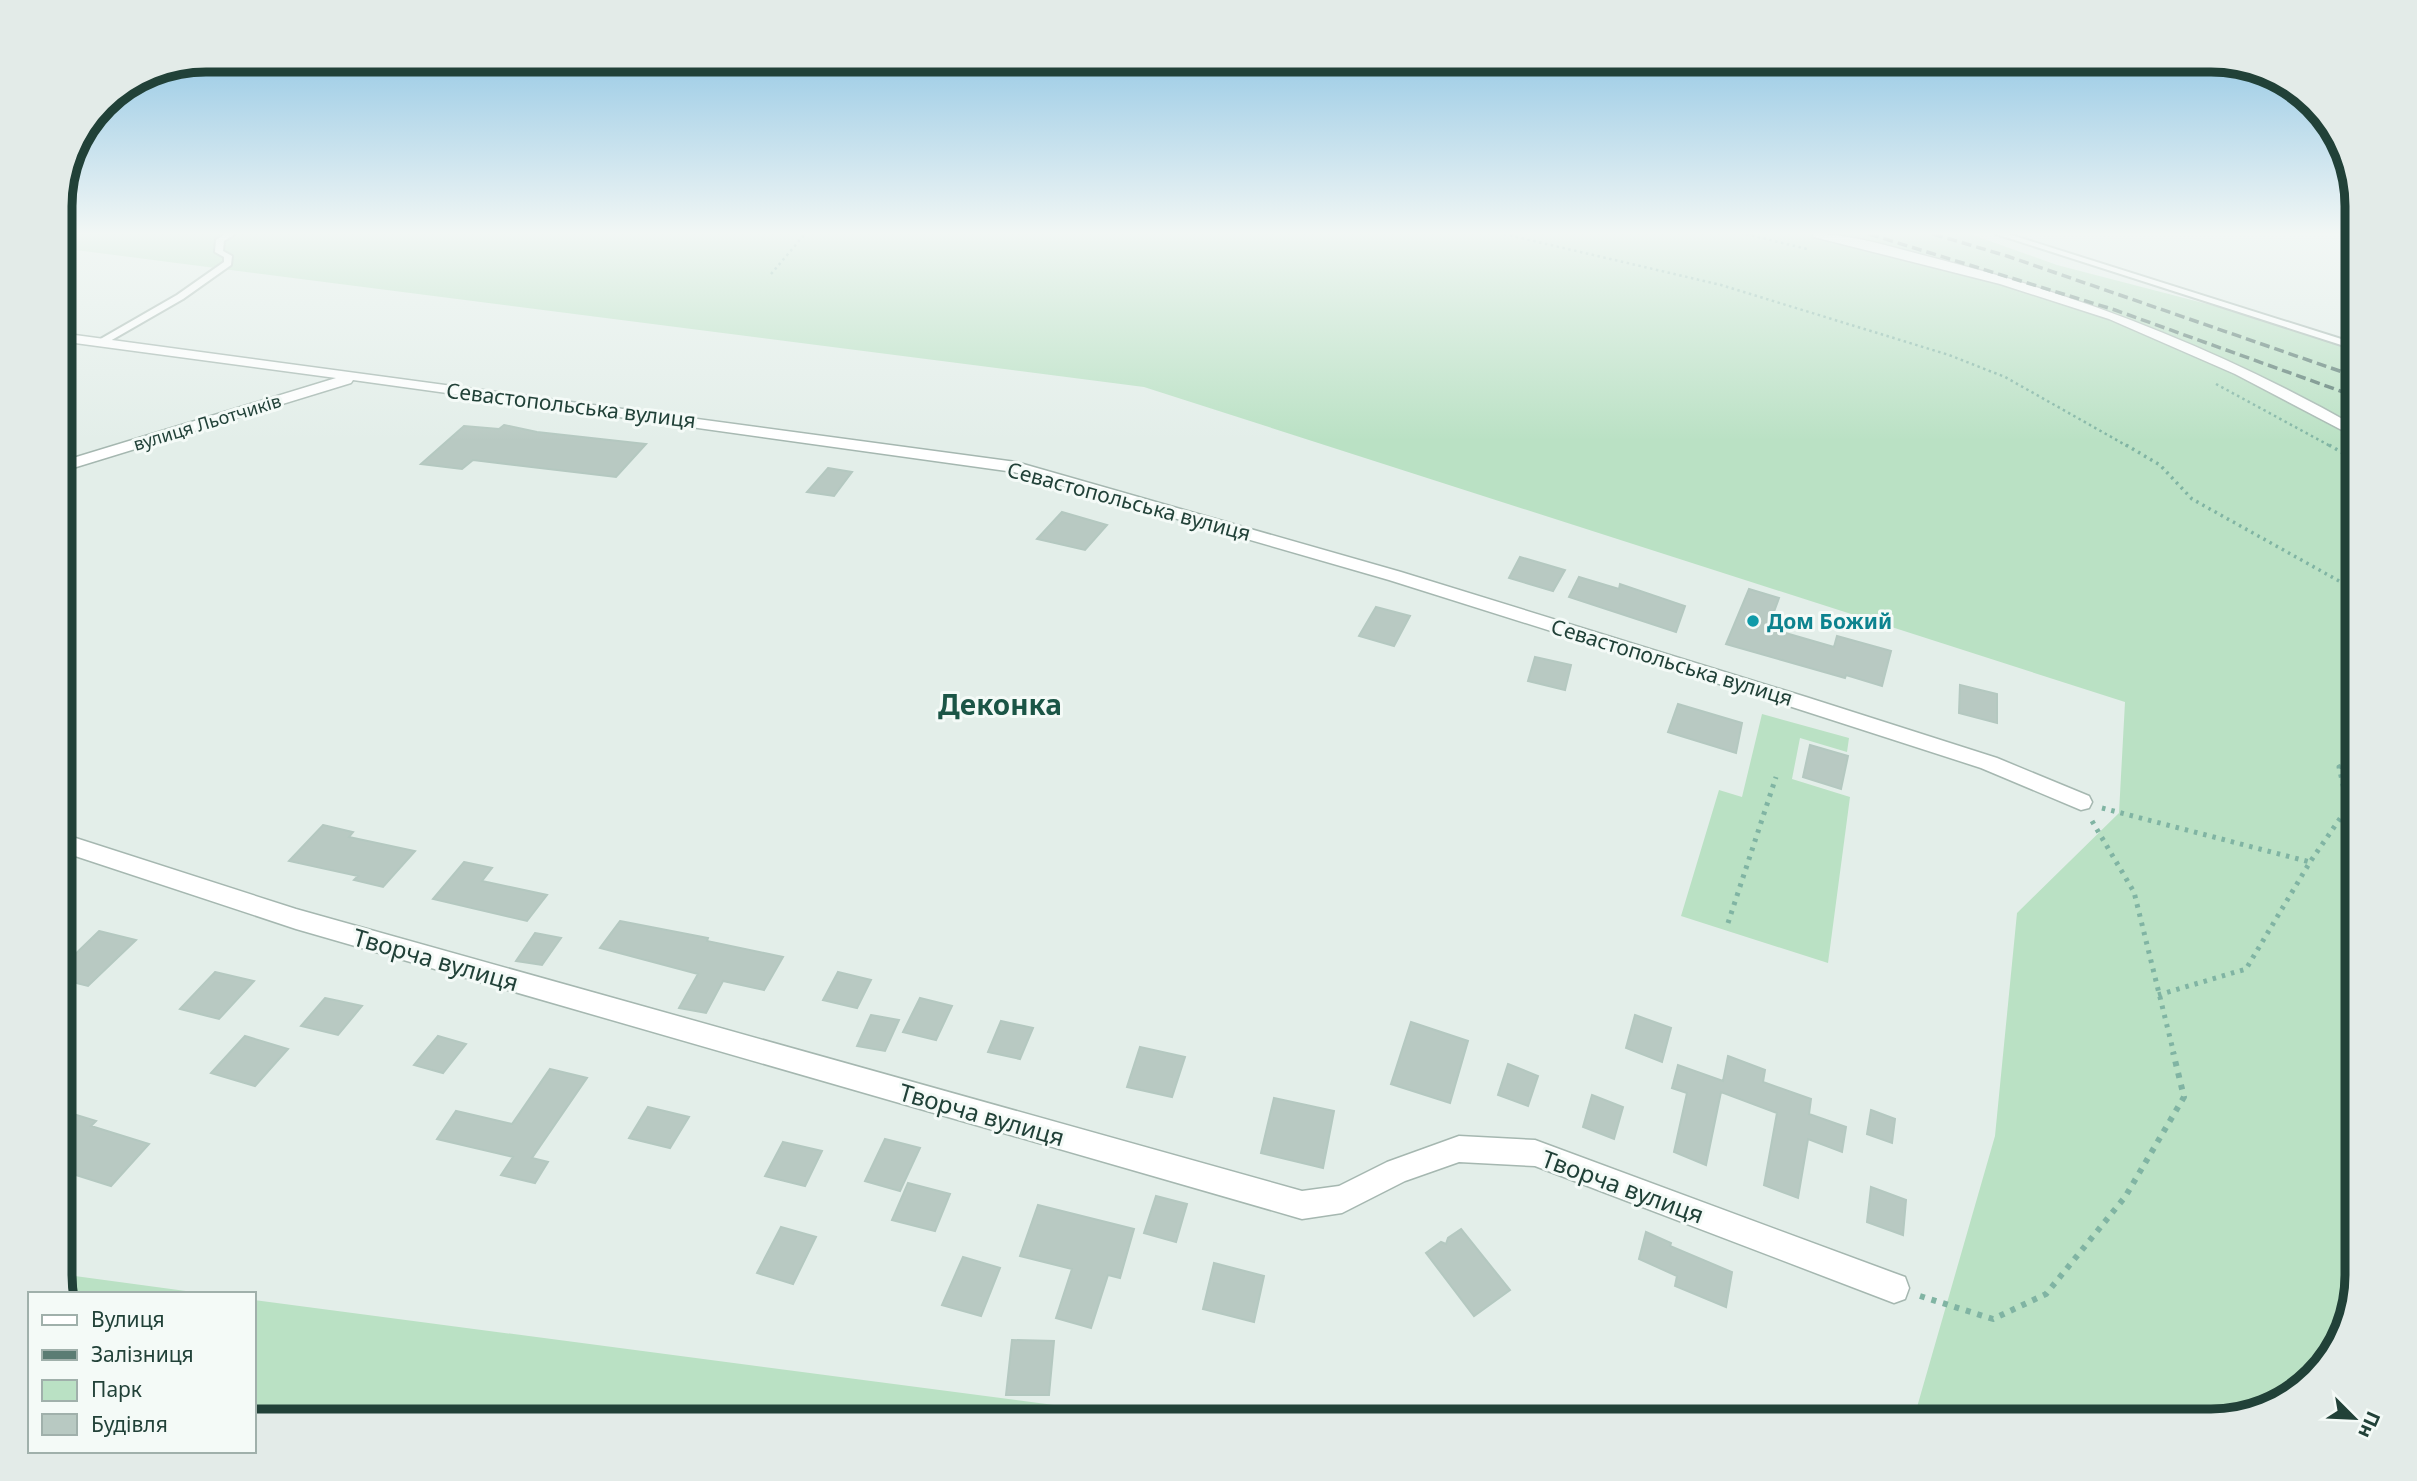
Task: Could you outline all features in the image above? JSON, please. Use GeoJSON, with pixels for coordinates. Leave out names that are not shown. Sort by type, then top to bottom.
{"type":"FeatureCollection","features":[{"type":"Feature","properties":{"kind":"street"},"geometry":{"type":"LineString","coordinates":[[2072,303],[2136,326],[2249,377],[2345,427]]}},
{"type":"Feature","properties":{"kind":"street","name":"Севастопольська вулиця"},"geometry":{"type":"LineString","coordinates":[[72,339],[619,411],[1036,472],[1395,576],[1799,702],[1989,764],[2081,802]]}},
{"type":"Feature","properties":{"kind":"street","name":"вулиця Льотчиків"},"geometry":{"type":"LineString","coordinates":[[72,463],[355,378]]}},
{"type":"Feature","properties":{"kind":"street","name":"Творча вулиця"},"geometry":{"type":"LineString","coordinates":[[72,846],[296,919],[1302,1205],[1342,1199],[1397,1171],[1459,1149],[1535,1153],[1894,1288]]}},
{"type":"Feature","properties":{"kind":"lane"},"geometry":{"type":"LineString","coordinates":[[100,343],[169,303]]}},
{"type":"Feature","properties":{"kind":"lane"},"geometry":{"type":"LineString","coordinates":[[2224,303],[2345,343]]}},
{"type":"Feature","properties":{"kind":"path"},"geometry":{"type":"LineString","coordinates":[[1780,303],[1911,343],[2005,377],[2160,465],[2192,499],[2345,584]]}},
{"type":"Feature","properties":{"kind":"path"},"geometry":{"type":"LineString","coordinates":[[2210,381],[2345,454]]}},
{"type":"Feature","properties":{"kind":"path"},"geometry":{"type":"LineString","coordinates":[[2345,765],[2339,767],[2345,794]]}},
{"type":"Feature","properties":{"kind":"path"},"geometry":{"type":"LineString","coordinates":[[1728,923],[1776,777]]}},
{"type":"Feature","properties":{"kind":"path"},"geometry":{"type":"LineString","coordinates":[[2081,802],[2310,862]]}},
{"type":"Feature","properties":{"kind":"path"},"geometry":{"type":"LineString","coordinates":[[1894,1288],[1993,1319],[2046,1294],[2125,1197],[2184,1097],[2134,892],[2081,802]]}},
{"type":"Feature","properties":{"kind":"path"},"geometry":{"type":"LineString","coordinates":[[2158,995],[2246,970],[2310,862],[2345,811]]}},
{"type":"Feature","properties":{"kind":"green space"},"geometry":{"type":"Polygon","coordinates":[[[490,303],[2204,303],[2345,340],[2345,1276],[2341,1310],[2318,1357],[2293,1382],[2278,1391],[2246,1405],[2229,1408],[1916,1409],[1995,1136],[2017,913],[2119,813],[2125,702],[1144,387],[490,303]]]}},
{"type":"Feature","properties":{"kind":"green space"},"geometry":{"type":"Polygon","coordinates":[[[1762,714],[1849,738],[1847,752],[1800,738],[1792,779],[1850,797],[1828,963],[1681,916],[1719,790],[1742,797],[1762,714]]]}},
{"type":"Feature","properties":{"kind":"green space"},"geometry":{"type":"Polygon","coordinates":[[[72,1276],[193,1292],[73,1292],[72,1276]]]}},
{"type":"Feature","properties":{"kind":"green space"},"geometry":{"type":"Polygon","coordinates":[[[256,1300],[1084,1409],[256,1409],[256,1300]]]}},
{"type":"Feature","properties":{"kind":"building"},"geometry":{"type":"Polygon","coordinates":[[[504,425],[537,432],[646,444],[616,477],[473,460],[462,469],[421,464],[464,426],[499,429],[504,425]]]}},
{"type":"Feature","properties":{"kind":"building"},"geometry":{"type":"Polygon","coordinates":[[[828,468],[852,472],[834,496],[807,492],[828,468]]]}},
{"type":"Feature","properties":{"kind":"building"},"geometry":{"type":"Polygon","coordinates":[[[1062,512],[1107,525],[1085,550],[1037,539],[1062,512]]]}},
{"type":"Feature","properties":{"kind":"building"},"geometry":{"type":"Polygon","coordinates":[[[1520,557],[1565,570],[1553,591],[1509,578],[1520,557]]]}},
{"type":"Feature","properties":{"kind":"building"},"geometry":{"type":"Polygon","coordinates":[[[1579,577],[1619,589],[1620,584],[1685,606],[1676,632],[1569,597],[1579,577]]]}},
{"type":"Feature","properties":{"kind":"building"},"geometry":{"type":"Polygon","coordinates":[[[1749,589],[1779,598],[1768,628],[1834,647],[1837,636],[1891,651],[1882,686],[1726,644],[1749,589]]]}},
{"type":"Feature","properties":{"kind":"building"},"geometry":{"type":"Polygon","coordinates":[[[1376,607],[1410,616],[1394,646],[1359,636],[1376,607]]]}},
{"type":"Feature","properties":{"kind":"building"},"geometry":{"type":"Polygon","coordinates":[[[1535,657],[1571,665],[1565,690],[1528,681],[1535,657]]]}},
{"type":"Feature","properties":{"kind":"building"},"geometry":{"type":"Polygon","coordinates":[[[1960,685],[1997,694],[1997,723],[1959,713],[1960,685]]]}},
{"type":"Feature","properties":{"kind":"building"},"geometry":{"type":"Polygon","coordinates":[[[1678,704],[1742,723],[1736,753],[1668,732],[1678,704]]]}},
{"type":"Feature","properties":{"kind":"building"},"geometry":{"type":"Polygon","coordinates":[[[1810,745],[1848,756],[1841,789],[1803,777],[1810,745]]]}},
{"type":"Feature","properties":{"kind":"building"},"geometry":{"type":"Polygon","coordinates":[[[323,825],[353,832],[349,837],[415,851],[383,887],[354,880],[358,876],[289,861],[323,825]]]}},
{"type":"Feature","properties":{"kind":"building"},"geometry":{"type":"Polygon","coordinates":[[[464,862],[492,868],[482,881],[547,895],[527,921],[433,899],[464,862]]]}},
{"type":"Feature","properties":{"kind":"building"},"geometry":{"type":"Polygon","coordinates":[[[620,921],[708,938],[707,941],[783,957],[764,990],[723,981],[706,1013],[679,1008],[698,974],[600,948],[620,921]]]}},
{"type":"Feature","properties":{"kind":"building"},"geometry":{"type":"Polygon","coordinates":[[[99,931],[136,940],[88,986],[72,982],[72,957],[99,931]]]}},
{"type":"Feature","properties":{"kind":"building"},"geometry":{"type":"Polygon","coordinates":[[[535,933],[561,938],[542,965],[516,961],[535,933]]]}},
{"type":"Feature","properties":{"kind":"building"},"geometry":{"type":"Polygon","coordinates":[[[215,972],[254,981],[219,1019],[180,1009],[215,972]]]}},
{"type":"Feature","properties":{"kind":"building"},"geometry":{"type":"Polygon","coordinates":[[[838,972],[871,980],[857,1008],[823,1000],[838,972]]]}},
{"type":"Feature","properties":{"kind":"building"},"geometry":{"type":"Polygon","coordinates":[[[325,998],[362,1006],[338,1035],[301,1026],[325,998]]]}},
{"type":"Feature","properties":{"kind":"building"},"geometry":{"type":"Polygon","coordinates":[[[920,998],[952,1006],[936,1040],[903,1032],[920,998]]]}},
{"type":"Feature","properties":{"kind":"building"},"geometry":{"type":"Polygon","coordinates":[[[871,1015],[899,1020],[885,1051],[857,1046],[871,1015]]]}},
{"type":"Feature","properties":{"kind":"building"},"geometry":{"type":"Polygon","coordinates":[[[1635,1015],[1671,1028],[1662,1062],[1626,1048],[1635,1015]]]}},
{"type":"Feature","properties":{"kind":"building"},"geometry":{"type":"Polygon","coordinates":[[[1001,1021],[1033,1028],[1020,1059],[988,1052],[1001,1021]]]}},
{"type":"Feature","properties":{"kind":"building"},"geometry":{"type":"Polygon","coordinates":[[[1411,1022],[1468,1041],[1450,1103],[1391,1084],[1411,1022]]]}},
{"type":"Feature","properties":{"kind":"building"},"geometry":{"type":"Polygon","coordinates":[[[245,1036],[288,1049],[255,1086],[211,1073],[245,1036]]]}},
{"type":"Feature","properties":{"kind":"building"},"geometry":{"type":"Polygon","coordinates":[[[438,1036],[466,1044],[443,1073],[414,1065],[438,1036]]]}},
{"type":"Feature","properties":{"kind":"building"},"geometry":{"type":"Polygon","coordinates":[[[1140,1047],[1185,1057],[1172,1097],[1127,1087],[1140,1047]]]}},
{"type":"Feature","properties":{"kind":"building"},"geometry":{"type":"Polygon","coordinates":[[[1728,1056],[1765,1070],[1763,1082],[1811,1099],[1809,1114],[1846,1127],[1842,1152],[1808,1139],[1798,1198],[1764,1185],[1777,1113],[1721,1092],[1706,1165],[1674,1152],[1687,1093],[1672,1088],[1678,1065],[1723,1081],[1728,1056]]]}},
{"type":"Feature","properties":{"kind":"building"},"geometry":{"type":"Polygon","coordinates":[[[1508,1064],[1538,1076],[1528,1106],[1498,1095],[1508,1064]]]}},
{"type":"Feature","properties":{"kind":"building"},"geometry":{"type":"Polygon","coordinates":[[[550,1069],[587,1078],[532,1158],[548,1162],[535,1183],[501,1175],[513,1157],[437,1139],[456,1111],[512,1124],[550,1069]]]}},
{"type":"Feature","properties":{"kind":"building"},"geometry":{"type":"Polygon","coordinates":[[[1592,1095],[1623,1107],[1614,1139],[1583,1127],[1592,1095]]]}},
{"type":"Feature","properties":{"kind":"building"},"geometry":{"type":"Polygon","coordinates":[[[1274,1098],[1334,1111],[1323,1168],[1261,1153],[1274,1098]]]}},
{"type":"Feature","properties":{"kind":"building"},"geometry":{"type":"Polygon","coordinates":[[[648,1107],[689,1117],[670,1148],[629,1138],[648,1107]]]}},
{"type":"Feature","properties":{"kind":"building"},"geometry":{"type":"Polygon","coordinates":[[[1871,1110],[1895,1119],[1892,1143],[1867,1134],[1871,1110]]]}},
{"type":"Feature","properties":{"kind":"building"},"geometry":{"type":"Polygon","coordinates":[[[72,1114],[96,1121],[91,1126],[149,1144],[111,1186],[72,1174],[72,1114]]]}},
{"type":"Feature","properties":{"kind":"building"},"geometry":{"type":"Polygon","coordinates":[[[885,1139],[920,1148],[900,1191],[865,1181],[885,1139]]]}},
{"type":"Feature","properties":{"kind":"building"},"geometry":{"type":"Polygon","coordinates":[[[783,1142],[822,1151],[805,1186],[765,1176],[783,1142]]]}},
{"type":"Feature","properties":{"kind":"building"},"geometry":{"type":"Polygon","coordinates":[[[908,1183],[950,1194],[935,1231],[892,1220],[908,1183]]]}},
{"type":"Feature","properties":{"kind":"building"},"geometry":{"type":"Polygon","coordinates":[[[1871,1187],[1906,1200],[1903,1235],[1867,1222],[1871,1187]]]}},
{"type":"Feature","properties":{"kind":"building"},"geometry":{"type":"Polygon","coordinates":[[[1156,1196],[1187,1204],[1176,1242],[1144,1233],[1156,1196]]]}},
{"type":"Feature","properties":{"kind":"building"},"geometry":{"type":"Polygon","coordinates":[[[1038,1205],[1134,1229],[1120,1278],[1108,1275],[1091,1328],[1056,1318],[1072,1269],[1020,1256],[1038,1205]]]}},
{"type":"Feature","properties":{"kind":"building"},"geometry":{"type":"Polygon","coordinates":[[[781,1227],[816,1237],[793,1284],[757,1273],[781,1227]]]}},
{"type":"Feature","properties":{"kind":"building"},"geometry":{"type":"Polygon","coordinates":[[[1461,1229],[1510,1290],[1474,1316],[1426,1253],[1441,1242],[1446,1244],[1448,1238],[1461,1229]]]}},
{"type":"Feature","properties":{"kind":"building"},"geometry":{"type":"Polygon","coordinates":[[[1646,1232],[1671,1243],[1670,1246],[1732,1272],[1726,1307],[1675,1286],[1677,1276],[1639,1259],[1646,1232]]]}},
{"type":"Feature","properties":{"kind":"building"},"geometry":{"type":"Polygon","coordinates":[[[963,1257],[1000,1268],[981,1316],[942,1305],[963,1257]]]}},
{"type":"Feature","properties":{"kind":"building"},"geometry":{"type":"Polygon","coordinates":[[[1214,1263],[1264,1276],[1254,1322],[1203,1309],[1214,1263]]]}},
{"type":"Feature","properties":{"kind":"building"},"geometry":{"type":"Polygon","coordinates":[[[1012,1340],[1054,1341],[1049,1395],[1006,1395],[1012,1340]]]}},
{"type":"Feature","properties":{"kind":"railway"},"geometry":{"type":"LineString","coordinates":[[2093,303],[2345,393]]}},
{"type":"Feature","properties":{"kind":"railway"},"geometry":{"type":"LineString","coordinates":[[2143,303],[2345,373]]}},
{"type":"Feature","properties":{"kind":"place","name":"Дом Божий"},"geometry":{"type":"Point","coordinates":[1753,621]}},
{"type":"Feature","properties":{"kind":"district","name":"Деконка"},"geometry":{"type":"Point","coordinates":[1000,704]}}]}
